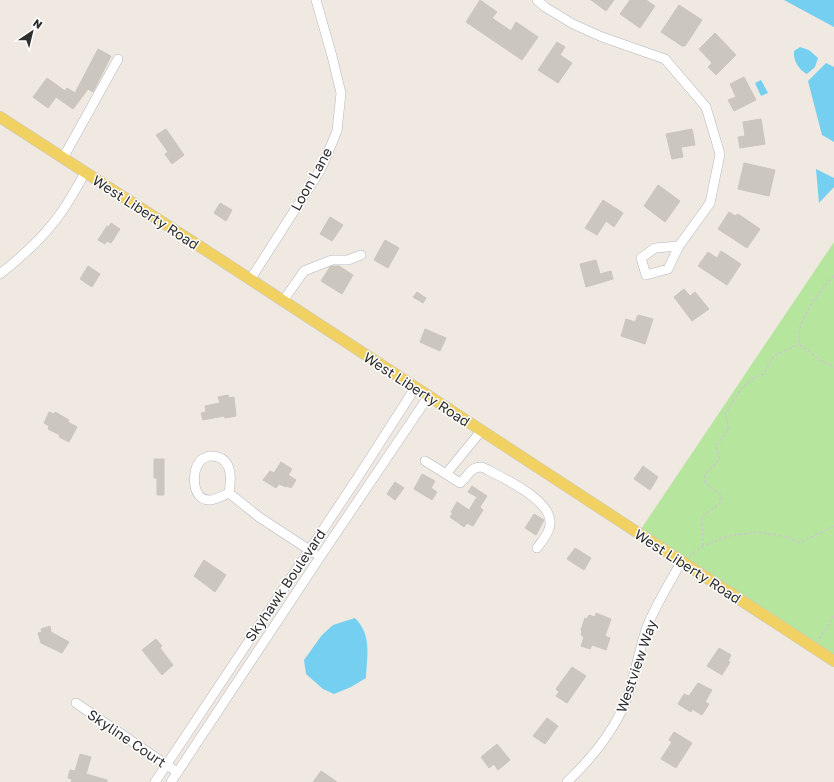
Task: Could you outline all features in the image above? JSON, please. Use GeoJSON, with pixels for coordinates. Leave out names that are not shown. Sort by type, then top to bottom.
{"type":"FeatureCollection","features":[{"type":"Feature","properties":{"kind":"main road","name":"West Liberty Road"},"geometry":{"type":"LineString","coordinates":[[0,117],[834,661]]}},
{"type":"Feature","properties":{"kind":"street","name":"Loon Lane"},"geometry":{"type":"LineString","coordinates":[[250,280],[321,168],[337,131],[341,93],[316,0]]}},
{"type":"Feature","properties":{"kind":"street"},"geometry":{"type":"LineString","coordinates":[[537,0],[573,24],[602,37],[665,59],[706,107],[720,154],[710,203],[679,246]]}},
{"type":"Feature","properties":{"kind":"street"},"geometry":{"type":"LineString","coordinates":[[63,158],[118,59]]}},
{"type":"Feature","properties":{"kind":"street"},"geometry":{"type":"LineString","coordinates":[[0,274],[42,236],[62,211],[85,173]]}},
{"type":"Feature","properties":{"kind":"street"},"geometry":{"type":"LineString","coordinates":[[283,301],[304,271],[332,260],[348,260],[361,254]]}},
{"type":"Feature","properties":{"kind":"street","name":"Skyhawk Boulevard"},"geometry":{"type":"LineString","coordinates":[[156,782],[358,477],[415,388]]}},
{"type":"Feature","properties":{"kind":"street","name":"Skyhawk Boulevard"},"geometry":{"type":"LineString","coordinates":[[171,782],[428,397]]}},
{"type":"Feature","properties":{"kind":"street"},"geometry":{"type":"LineString","coordinates":[[446,474],[481,431]]}},
{"type":"Feature","properties":{"kind":"street"},"geometry":{"type":"LineString","coordinates":[[209,456],[217,456],[225,461],[229,468],[232,480],[229,493],[210,500],[203,498],[197,491],[193,479],[195,469],[201,459],[209,456]]}},
{"type":"Feature","properties":{"kind":"street"},"geometry":{"type":"LineString","coordinates":[[425,461],[460,483],[471,470],[476,467],[482,467],[527,491],[540,503],[548,514],[550,521],[549,529],[537,548]]}},
{"type":"Feature","properties":{"kind":"street"},"geometry":{"type":"LineString","coordinates":[[229,493],[259,517],[320,557]]}},
{"type":"Feature","properties":{"kind":"street","name":"Westview Way"},"geometry":{"type":"LineString","coordinates":[[567,782],[586,764],[617,720],[626,699],[648,627],[681,562]]}},
{"type":"Feature","properties":{"kind":"street","name":"Skyline Court"},"geometry":{"type":"LineString","coordinates":[[76,703],[177,772]]}},
{"type":"Feature","properties":{"kind":"path"},"geometry":{"type":"LineString","coordinates":[[799,344],[800,329],[804,317],[816,298],[834,276]]}},
{"type":"Feature","properties":{"kind":"path"},"geometry":{"type":"LineString","coordinates":[[799,344],[822,361],[834,367]]}},
{"type":"Feature","properties":{"kind":"path"},"geometry":{"type":"LineString","coordinates":[[703,546],[702,518],[720,503],[721,495],[705,483],[705,474],[720,459],[716,446],[729,429],[725,414],[741,388],[753,378],[764,374],[774,356],[799,344]]}},
{"type":"Feature","properties":{"kind":"path"},"geometry":{"type":"LineString","coordinates":[[681,562],[703,546],[728,536],[758,532],[788,537],[799,544],[834,526]]}},
{"type":"Feature","properties":{"kind":"path"},"geometry":{"type":"LineString","coordinates":[[813,648],[834,616]]}},
{"type":"Feature","properties":{"kind":"green space"},"geometry":{"type":"Polygon","coordinates":[[[834,242],[834,655],[641,529],[834,242]]]}},
{"type":"Feature","properties":{"kind":"water"},"geometry":{"type":"Polygon","coordinates":[[[784,0],[834,0],[834,27],[784,0]]]}},
{"type":"Feature","properties":{"kind":"water"},"geometry":{"type":"Polygon","coordinates":[[[800,47],[809,50],[818,58],[815,67],[807,74],[799,68],[794,58],[794,51],[800,47]]]}},
{"type":"Feature","properties":{"kind":"water"},"geometry":{"type":"Polygon","coordinates":[[[826,63],[834,67],[834,142],[822,135],[808,81],[826,63]]]}},
{"type":"Feature","properties":{"kind":"water"},"geometry":{"type":"Polygon","coordinates":[[[761,80],[768,93],[761,96],[755,83],[761,80]]]}},
{"type":"Feature","properties":{"kind":"water"},"geometry":{"type":"Polygon","coordinates":[[[816,169],[834,178],[834,187],[819,203],[816,169]]]}},
{"type":"Feature","properties":{"kind":"water"},"geometry":{"type":"Polygon","coordinates":[[[355,618],[364,631],[366,638],[366,678],[351,687],[334,694],[323,689],[306,674],[304,660],[322,635],[333,625],[355,618]]]}},
{"type":"Feature","properties":{"kind":"building"},"geometry":{"type":"Polygon","coordinates":[[[480,0],[497,12],[492,18],[511,31],[516,22],[538,37],[522,60],[466,22],[480,0]]]}},
{"type":"Feature","properties":{"kind":"building"},"geometry":{"type":"Polygon","coordinates":[[[591,0],[614,0],[606,11],[591,0]]]}},
{"type":"Feature","properties":{"kind":"building"},"geometry":{"type":"Polygon","coordinates":[[[630,0],[646,0],[655,6],[640,28],[620,14],[630,0]]]}},
{"type":"Feature","properties":{"kind":"building"},"geometry":{"type":"Polygon","coordinates":[[[679,5],[702,20],[685,46],[682,46],[661,32],[679,5]]]}},
{"type":"Feature","properties":{"kind":"building"},"geometry":{"type":"Polygon","coordinates":[[[715,33],[736,55],[716,75],[708,67],[712,63],[699,49],[715,33]]]}},
{"type":"Feature","properties":{"kind":"building"},"geometry":{"type":"Polygon","coordinates":[[[557,42],[565,47],[560,55],[572,63],[558,83],[538,70],[557,42]]]}},
{"type":"Feature","properties":{"kind":"building"},"geometry":{"type":"Polygon","coordinates":[[[98,49],[111,56],[93,92],[88,89],[73,109],[56,97],[48,108],[33,97],[47,78],[65,91],[67,88],[75,93],[98,49]]]}},
{"type":"Feature","properties":{"kind":"building"},"geometry":{"type":"Polygon","coordinates":[[[744,77],[756,100],[734,111],[728,100],[736,97],[730,84],[744,77]]]}},
{"type":"Feature","properties":{"kind":"building"},"geometry":{"type":"Polygon","coordinates":[[[761,119],[765,144],[740,148],[738,137],[745,136],[743,122],[761,119]]]}},
{"type":"Feature","properties":{"kind":"building"},"geometry":{"type":"Polygon","coordinates":[[[166,129],[184,155],[172,164],[165,154],[168,152],[156,135],[166,129]]]}},
{"type":"Feature","properties":{"kind":"building"},"geometry":{"type":"Polygon","coordinates":[[[692,129],[695,145],[681,147],[683,157],[672,159],[666,134],[692,129]]]}},
{"type":"Feature","properties":{"kind":"building"},"geometry":{"type":"Polygon","coordinates":[[[744,163],[775,170],[769,196],[738,189],[744,163]]]}},
{"type":"Feature","properties":{"kind":"building"},"geometry":{"type":"Polygon","coordinates":[[[658,185],[680,201],[665,222],[644,206],[658,185]]]}},
{"type":"Feature","properties":{"kind":"building"},"geometry":{"type":"Polygon","coordinates":[[[603,200],[623,213],[614,227],[606,221],[597,235],[585,228],[603,200]]]}},
{"type":"Feature","properties":{"kind":"building"},"geometry":{"type":"Polygon","coordinates":[[[220,203],[232,210],[226,221],[214,213],[220,203]]]}},
{"type":"Feature","properties":{"kind":"building"},"geometry":{"type":"Polygon","coordinates":[[[729,212],[735,216],[738,214],[760,229],[747,248],[718,229],[729,212]]]}},
{"type":"Feature","properties":{"kind":"building"},"geometry":{"type":"Polygon","coordinates":[[[330,217],[343,225],[332,241],[320,234],[330,217]]]}},
{"type":"Feature","properties":{"kind":"building"},"geometry":{"type":"Polygon","coordinates":[[[111,223],[120,229],[111,243],[107,241],[105,244],[98,240],[107,226],[109,227],[111,223]]]}},
{"type":"Feature","properties":{"kind":"building"},"geometry":{"type":"Polygon","coordinates":[[[385,240],[399,248],[388,268],[374,260],[385,240]]]}},
{"type":"Feature","properties":{"kind":"building"},"geometry":{"type":"Polygon","coordinates":[[[721,251],[741,264],[727,285],[698,266],[708,252],[717,258],[721,251]]]}},
{"type":"Feature","properties":{"kind":"building"},"geometry":{"type":"Polygon","coordinates":[[[596,260],[600,274],[611,271],[613,279],[586,287],[580,264],[596,260]]]}},
{"type":"Feature","properties":{"kind":"building"},"geometry":{"type":"Polygon","coordinates":[[[88,266],[100,274],[92,287],[80,279],[88,266]]]}},
{"type":"Feature","properties":{"kind":"building"},"geometry":{"type":"Polygon","coordinates":[[[339,266],[353,275],[342,294],[321,281],[330,267],[339,266]]]}},
{"type":"Feature","properties":{"kind":"building"},"geometry":{"type":"Polygon","coordinates":[[[684,289],[690,296],[695,292],[709,309],[692,321],[674,297],[684,289]]]}},
{"type":"Feature","properties":{"kind":"building"},"geometry":{"type":"Polygon","coordinates":[[[417,292],[426,298],[423,303],[413,297],[417,292]]]}},
{"type":"Feature","properties":{"kind":"building"},"geometry":{"type":"Polygon","coordinates":[[[638,315],[653,319],[645,344],[621,336],[626,319],[635,322],[638,315]]]}},
{"type":"Feature","properties":{"kind":"building"},"geometry":{"type":"Polygon","coordinates":[[[425,329],[446,338],[440,351],[420,342],[425,329]]]}},
{"type":"Feature","properties":{"kind":"building"},"geometry":{"type":"Polygon","coordinates":[[[228,395],[229,398],[234,397],[236,416],[225,418],[224,416],[203,420],[201,413],[206,412],[205,406],[220,403],[218,397],[228,395]]]}},
{"type":"Feature","properties":{"kind":"building"},"geometry":{"type":"Polygon","coordinates":[[[49,412],[54,414],[55,412],[69,420],[68,422],[77,427],[69,442],[59,437],[60,435],[48,429],[49,426],[44,423],[49,412]]]}},
{"type":"Feature","properties":{"kind":"building"},"geometry":{"type":"Polygon","coordinates":[[[154,459],[164,459],[164,495],[157,495],[157,478],[154,478],[154,459]]]}},
{"type":"Feature","properties":{"kind":"building"},"geometry":{"type":"Polygon","coordinates":[[[281,462],[292,469],[288,475],[296,480],[291,488],[279,484],[276,488],[263,480],[270,471],[274,473],[281,462]]]}},
{"type":"Feature","properties":{"kind":"building"},"geometry":{"type":"Polygon","coordinates":[[[643,466],[658,477],[650,490],[634,479],[643,466]]]}},
{"type":"Feature","properties":{"kind":"building"},"geometry":{"type":"Polygon","coordinates":[[[422,474],[435,481],[431,488],[437,492],[432,500],[414,489],[422,474]]]}},
{"type":"Feature","properties":{"kind":"building"},"geometry":{"type":"Polygon","coordinates":[[[395,482],[404,488],[395,500],[387,494],[395,482]]]}},
{"type":"Feature","properties":{"kind":"building"},"geometry":{"type":"Polygon","coordinates":[[[472,486],[487,496],[480,507],[483,510],[473,526],[467,523],[464,527],[450,517],[453,513],[451,512],[457,502],[469,510],[477,497],[468,492],[472,486]]]}},
{"type":"Feature","properties":{"kind":"building"},"geometry":{"type":"Polygon","coordinates":[[[534,514],[544,520],[536,535],[525,528],[534,514]]]}},
{"type":"Feature","properties":{"kind":"building"},"geometry":{"type":"Polygon","coordinates":[[[575,548],[591,558],[584,570],[567,559],[575,548]]]}},
{"type":"Feature","properties":{"kind":"building"},"geometry":{"type":"Polygon","coordinates":[[[204,560],[226,575],[215,592],[194,576],[204,560]]]}},
{"type":"Feature","properties":{"kind":"building"},"geometry":{"type":"Polygon","coordinates":[[[596,613],[611,619],[605,636],[610,638],[606,650],[592,645],[590,649],[581,646],[584,637],[581,635],[581,630],[585,618],[587,619],[589,615],[595,617],[596,613]]]}},
{"type":"Feature","properties":{"kind":"building"},"geometry":{"type":"Polygon","coordinates":[[[50,626],[51,632],[69,642],[62,653],[41,643],[38,633],[42,632],[41,629],[50,626]]]}},
{"type":"Feature","properties":{"kind":"building"},"geometry":{"type":"Polygon","coordinates":[[[156,639],[162,646],[160,648],[173,665],[162,675],[142,650],[156,639]]]}},
{"type":"Feature","properties":{"kind":"building"},"geometry":{"type":"Polygon","coordinates":[[[719,648],[731,655],[728,661],[730,662],[722,675],[707,666],[719,648]]]}},
{"type":"Feature","properties":{"kind":"building"},"geometry":{"type":"Polygon","coordinates":[[[572,667],[586,676],[567,703],[556,696],[559,692],[556,689],[572,667]]]}},
{"type":"Feature","properties":{"kind":"building"},"geometry":{"type":"Polygon","coordinates":[[[698,683],[712,690],[705,702],[709,704],[702,715],[692,709],[691,712],[678,704],[684,694],[689,696],[698,683]]]}},
{"type":"Feature","properties":{"kind":"building"},"geometry":{"type":"Polygon","coordinates":[[[547,718],[558,726],[545,744],[533,736],[547,718]]]}},
{"type":"Feature","properties":{"kind":"building"},"geometry":{"type":"Polygon","coordinates":[[[674,732],[692,743],[676,768],[661,759],[672,742],[669,740],[674,732]]]}},
{"type":"Feature","properties":{"kind":"building"},"geometry":{"type":"Polygon","coordinates":[[[497,744],[510,760],[498,770],[494,764],[489,768],[481,757],[497,744]]]}},
{"type":"Feature","properties":{"kind":"building"},"geometry":{"type":"Polygon","coordinates":[[[80,754],[91,757],[86,774],[107,780],[107,782],[71,782],[72,779],[68,778],[70,770],[75,771],[80,754]]]}},
{"type":"Feature","properties":{"kind":"building"},"geometry":{"type":"Polygon","coordinates":[[[321,771],[337,782],[313,782],[321,771]]]}}]}
